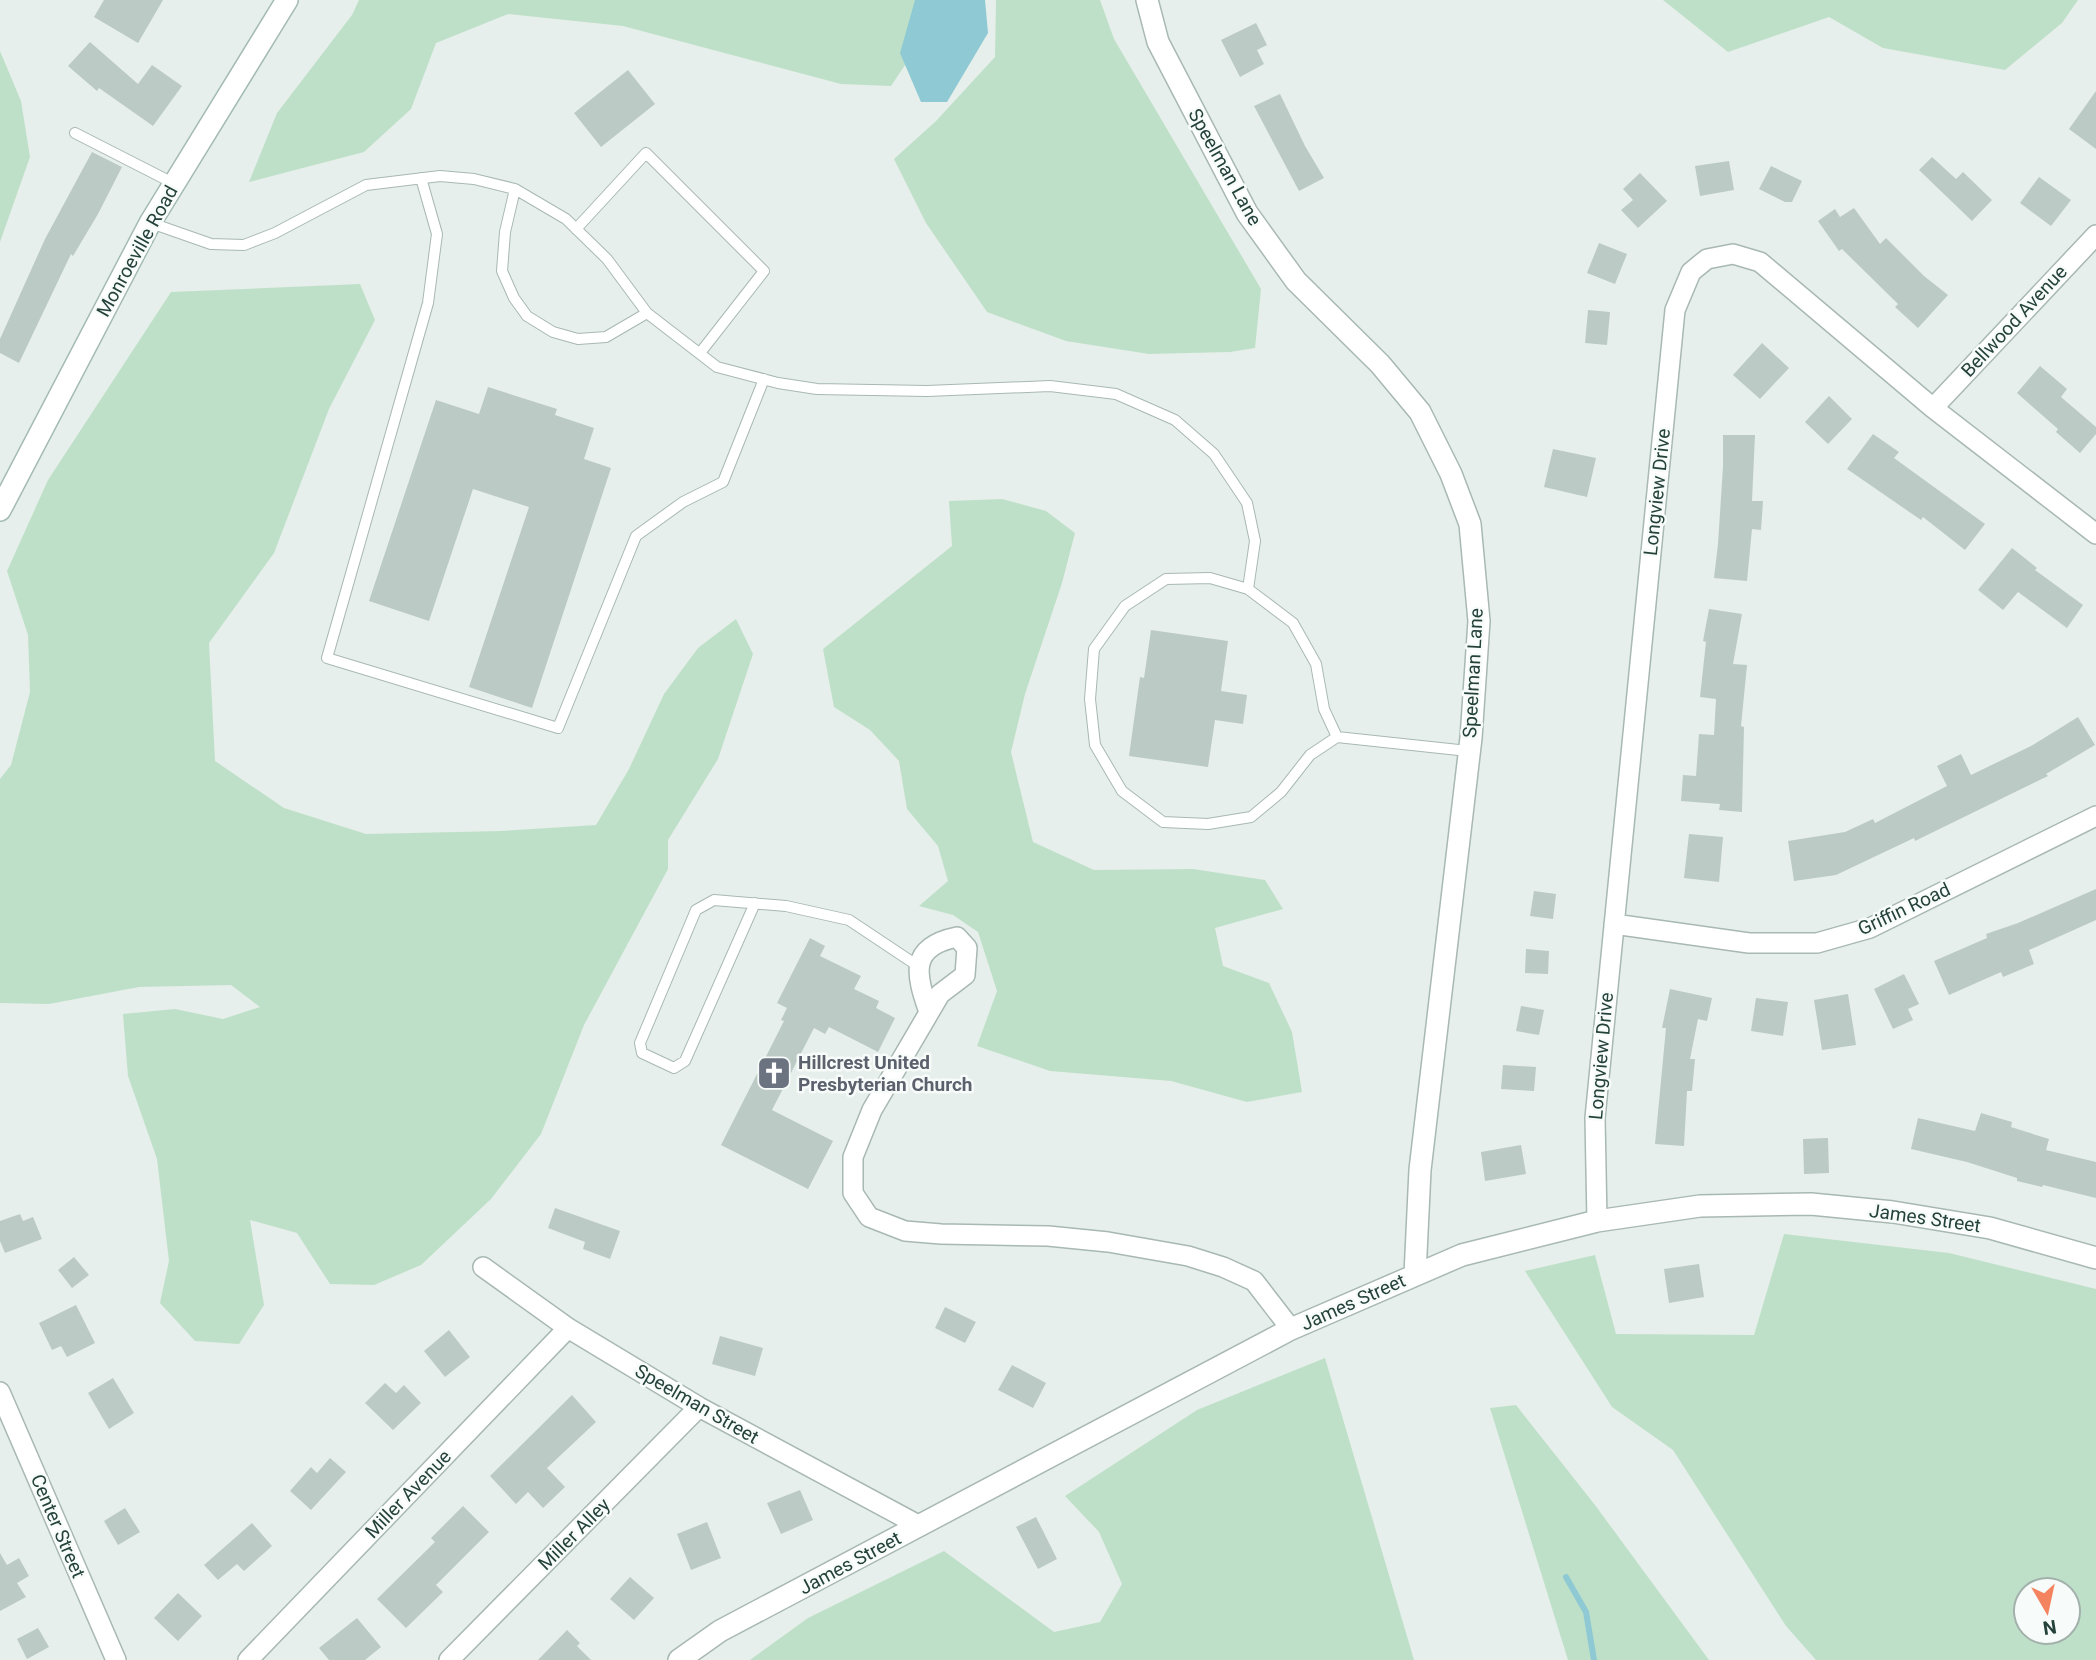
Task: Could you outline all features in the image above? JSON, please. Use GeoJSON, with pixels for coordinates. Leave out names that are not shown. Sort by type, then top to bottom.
{"type":"FeatureCollection","features":[{"type":"Feature","properties":{"kind":"street","name":"Monroeville Road"},"geometry":{"type":"LineString","coordinates":[[0,510],[150,223],[287,0]]}},
{"type":"Feature","properties":{"kind":"street","name":"Speelman Lane"},"geometry":{"type":"LineString","coordinates":[[1147,0],[1158,42],[1247,213],[1296,281],[1380,364],[1420,412],[1451,474],[1470,524],[1479,621],[1468,751],[1420,1170],[1415,1275]]}},
{"type":"Feature","properties":{"kind":"street","name":"Bellwood Avenue"},"geometry":{"type":"LineString","coordinates":[[1933,408],[2096,235]]}},
{"type":"Feature","properties":{"kind":"street","name":"Longview Drive"},"geometry":{"type":"LineString","coordinates":[[1597,1221],[1595,1118],[1614,924],[1675,310],[1691,272],[1707,259],[1733,254],[1760,262],[1933,408],[2096,534]]}},
{"type":"Feature","properties":{"kind":"street","name":"Griffin Road"},"geometry":{"type":"LineString","coordinates":[[1614,924],[1749,943],[1817,943],[1870,929],[2096,816]]}},
{"type":"Feature","properties":{"kind":"street"},"geometry":{"type":"LineString","coordinates":[[929,1012],[919,983],[918,966],[924,954],[945,939],[957,937],[967,948],[965,975],[940,994],[872,1110],[853,1157],[853,1193],[869,1217],[905,1231],[1060,1237],[1108,1242],[1188,1256],[1223,1267],[1254,1282],[1291,1329]]}},
{"type":"Feature","properties":{"kind":"street","name":"James Street"},"geometry":{"type":"LineString","coordinates":[[679,1660],[720,1631],[1291,1329],[1462,1255],[1597,1221],[1700,1206],[1811,1204],[1893,1212],[1990,1228],[2096,1258]]}},
{"type":"Feature","properties":{"kind":"street","name":"Speelman Street"},"geometry":{"type":"LineString","coordinates":[[483,1267],[568,1328],[699,1407],[920,1526]]}},
{"type":"Feature","properties":{"kind":"street","name":"Miller Avenue"},"geometry":{"type":"LineString","coordinates":[[248,1660],[568,1328]]}},
{"type":"Feature","properties":{"kind":"street","name":"Center Street"},"geometry":{"type":"LineString","coordinates":[[0,1392],[116,1660]]}},
{"type":"Feature","properties":{"kind":"street","name":"Miller Alley"},"geometry":{"type":"LineString","coordinates":[[449,1660],[699,1407]]}},
{"type":"Feature","properties":{"kind":"lane"},"geometry":{"type":"LineString","coordinates":[[75,132],[173,183]]}},
{"type":"Feature","properties":{"kind":"lane"},"geometry":{"type":"LineString","coordinates":[[576,229],[646,153],[764,271],[700,353]]}},
{"type":"Feature","properties":{"kind":"lane"},"geometry":{"type":"LineString","coordinates":[[150,223],[211,244],[244,245],[275,233],[366,185],[440,176],[474,179],[515,189],[566,219],[607,258],[647,313],[717,366],[764,379],[817,389],[927,391],[1050,386],[1116,394],[1175,420],[1214,454],[1247,503],[1255,541],[1248,589]]}},
{"type":"Feature","properties":{"kind":"lane"},"geometry":{"type":"LineString","coordinates":[[421,178],[437,234],[428,303],[327,658],[558,728],[636,536],[682,502],[723,482],[764,379]]}},
{"type":"Feature","properties":{"kind":"lane"},"geometry":{"type":"LineString","coordinates":[[515,189],[505,232],[502,271],[514,298],[527,316],[553,332],[578,339],[606,337],[647,313]]}},
{"type":"Feature","properties":{"kind":"lane"},"geometry":{"type":"LineString","coordinates":[[1337,737],[1324,709],[1316,664],[1293,623],[1248,589],[1210,578],[1166,579],[1125,606],[1094,649],[1090,699],[1095,745],[1122,791],[1163,822],[1208,824],[1251,817],[1281,792],[1310,755],[1337,737],[1468,751]]}},
{"type":"Feature","properties":{"kind":"lane"},"geometry":{"type":"LineString","coordinates":[[755,903],[685,1061],[674,1068],[642,1053],[640,1043],[696,910],[714,900],[755,903],[786,906],[849,920],[918,966]]}},
{"type":"Feature","properties":{"kind":"green space"},"geometry":{"type":"Polygon","coordinates":[[[359,0],[943,0],[941,11],[891,86],[841,84],[623,26],[508,14],[436,43],[411,109],[364,152],[249,182],[277,113],[352,15],[359,0]]]}},
{"type":"Feature","properties":{"kind":"green space"},"geometry":{"type":"Polygon","coordinates":[[[996,0],[1100,0],[1114,39],[1261,289],[1255,348],[1230,352],[1149,354],[1066,341],[987,312],[926,223],[894,159],[936,121],[995,57],[996,0]]]}},
{"type":"Feature","properties":{"kind":"green space"},"geometry":{"type":"Polygon","coordinates":[[[1663,0],[2078,0],[2062,23],[2005,70],[1883,48],[1829,17],[1728,52],[1663,0]]]}},
{"type":"Feature","properties":{"kind":"green space"},"geometry":{"type":"Polygon","coordinates":[[[0,51],[21,101],[30,157],[0,242],[0,51]]]}},
{"type":"Feature","properties":{"kind":"green space"},"geometry":{"type":"Polygon","coordinates":[[[360,284],[375,320],[329,409],[274,553],[209,643],[215,761],[284,808],[366,834],[501,831],[596,825],[629,769],[664,694],[698,648],[736,619],[753,654],[718,759],[668,840],[668,869],[584,1025],[541,1134],[491,1199],[421,1265],[374,1285],[330,1284],[297,1233],[250,1220],[264,1305],[239,1344],[195,1341],[160,1303],[169,1261],[157,1159],[128,1076],[123,1014],[175,1009],[223,1019],[260,1007],[231,985],[139,987],[49,1004],[0,1003],[0,779],[11,765],[30,692],[28,635],[7,571],[48,480],[171,292],[360,284]]]}},
{"type":"Feature","properties":{"kind":"green space"},"geometry":{"type":"Polygon","coordinates":[[[1002,499],[1046,511],[1075,533],[1062,583],[1025,694],[1011,752],[1033,842],[1094,870],[1193,869],[1265,880],[1283,909],[1215,928],[1223,966],[1269,983],[1292,1032],[1302,1092],[1247,1102],[1171,1081],[1050,1071],[977,1046],[997,991],[978,932],[953,915],[919,906],[948,881],[938,846],[907,809],[899,761],[870,730],[834,707],[823,649],[952,546],[949,501],[1002,499]]]}},
{"type":"Feature","properties":{"kind":"green space"},"geometry":{"type":"Polygon","coordinates":[[[1784,1234],[1949,1253],[2096,1289],[2096,1660],[1816,1660],[1786,1626],[1673,1450],[1612,1407],[1525,1271],[1595,1255],[1616,1334],[1754,1335],[1784,1234]]]}},
{"type":"Feature","properties":{"kind":"green space"},"geometry":{"type":"Polygon","coordinates":[[[1325,1358],[1414,1660],[750,1660],[808,1618],[944,1551],[1054,1632],[1100,1622],[1122,1584],[1099,1532],[1065,1496],[1197,1410],[1325,1358]]]}},
{"type":"Feature","properties":{"kind":"green space"},"geometry":{"type":"Polygon","coordinates":[[[1516,1405],[1595,1505],[1709,1660],[1568,1660],[1490,1408],[1516,1405]]]}},
{"type":"Feature","properties":{"kind":"water"},"geometry":{"type":"Polygon","coordinates":[[[915,0],[985,0],[988,33],[947,102],[921,102],[900,53],[915,0]]]}},
{"type":"Feature","properties":{"kind":"building"},"geometry":{"type":"Polygon","coordinates":[[[104,0],[163,0],[138,43],[94,17],[104,0]]]}},
{"type":"Feature","properties":{"kind":"building"},"geometry":{"type":"Polygon","coordinates":[[[1256,23],[1267,45],[1257,50],[1264,64],[1240,77],[1221,40],[1256,23]]]}},
{"type":"Feature","properties":{"kind":"building"},"geometry":{"type":"Polygon","coordinates":[[[90,42],[138,84],[152,65],[182,86],[153,126],[99,88],[97,91],[68,66],[90,42]]]}},
{"type":"Feature","properties":{"kind":"building"},"geometry":{"type":"Polygon","coordinates":[[[628,70],[655,104],[601,147],[574,113],[628,70]]]}},
{"type":"Feature","properties":{"kind":"building"},"geometry":{"type":"Polygon","coordinates":[[[2096,91],[2096,149],[2069,129],[2096,91]]]}},
{"type":"Feature","properties":{"kind":"building"},"geometry":{"type":"Polygon","coordinates":[[[1280,94],[1324,178],[1299,191],[1254,106],[1280,94]]]}},
{"type":"Feature","properties":{"kind":"building"},"geometry":{"type":"Polygon","coordinates":[[[92,152],[122,167],[98,214],[73,256],[71,254],[19,363],[0,353],[0,339],[45,239],[92,152]]]}},
{"type":"Feature","properties":{"kind":"building"},"geometry":{"type":"Polygon","coordinates":[[[1932,157],[1956,179],[1963,172],[1992,200],[1972,221],[1919,170],[1932,157]]]}},
{"type":"Feature","properties":{"kind":"building"},"geometry":{"type":"Polygon","coordinates":[[[1729,161],[1734,190],[1700,196],[1695,166],[1729,161]]]}},
{"type":"Feature","properties":{"kind":"building"},"geometry":{"type":"Polygon","coordinates":[[[1771,166],[1802,181],[1792,202],[1785,202],[1759,189],[1771,166]]]}},
{"type":"Feature","properties":{"kind":"building"},"geometry":{"type":"Polygon","coordinates":[[[1640,173],[1667,201],[1638,228],[1621,210],[1633,200],[1623,189],[1640,173]]]}},
{"type":"Feature","properties":{"kind":"building"},"geometry":{"type":"Polygon","coordinates":[[[2039,177],[2071,200],[2051,226],[2020,203],[2039,177]]]}},
{"type":"Feature","properties":{"kind":"building"},"geometry":{"type":"Polygon","coordinates":[[[1854,208],[1880,244],[1886,238],[1924,276],[1948,295],[1918,328],[1895,307],[1898,304],[1842,249],[1839,251],[1818,221],[1835,209],[1840,217],[1854,208]]]}},
{"type":"Feature","properties":{"kind":"building"},"geometry":{"type":"Polygon","coordinates":[[[1599,243],[1627,254],[1615,284],[1587,273],[1599,243]]]}},
{"type":"Feature","properties":{"kind":"building"},"geometry":{"type":"Polygon","coordinates":[[[1588,310],[1610,312],[1607,345],[1585,343],[1588,310]]]}},
{"type":"Feature","properties":{"kind":"building"},"geometry":{"type":"Polygon","coordinates":[[[1762,343],[1789,368],[1760,399],[1733,375],[1762,343]]]}},
{"type":"Feature","properties":{"kind":"building"},"geometry":{"type":"Polygon","coordinates":[[[2040,366],[2067,389],[2061,397],[2096,427],[2096,434],[2080,453],[2056,432],[2058,429],[2017,393],[2040,366]]]}},
{"type":"Feature","properties":{"kind":"building"},"geometry":{"type":"Polygon","coordinates":[[[488,387],[557,409],[555,415],[594,428],[584,459],[611,468],[532,708],[469,687],[529,507],[473,489],[429,621],[369,601],[436,400],[479,414],[488,387]]]}},
{"type":"Feature","properties":{"kind":"building"},"geometry":{"type":"Polygon","coordinates":[[[1829,396],[1852,419],[1828,444],[1805,422],[1829,396]]]}},
{"type":"Feature","properties":{"kind":"building"},"geometry":{"type":"Polygon","coordinates":[[[1873,434],[1899,452],[1894,458],[1985,524],[1965,550],[1923,517],[1921,520],[1847,469],[1873,434]]]}},
{"type":"Feature","properties":{"kind":"building"},"geometry":{"type":"Polygon","coordinates":[[[1723,435],[1755,435],[1752,501],[1763,501],[1761,530],[1752,529],[1747,581],[1714,578],[1723,435]]]}},
{"type":"Feature","properties":{"kind":"building"},"geometry":{"type":"Polygon","coordinates":[[[1553,449],[1596,458],[1587,497],[1544,487],[1553,449]]]}},
{"type":"Feature","properties":{"kind":"building"},"geometry":{"type":"Polygon","coordinates":[[[2012,548],[2037,568],[2035,570],[2083,605],[2067,628],[2018,592],[2003,610],[1978,590],[2012,548]]]}},
{"type":"Feature","properties":{"kind":"building"},"geometry":{"type":"Polygon","coordinates":[[[1709,609],[1742,614],[1733,664],[1747,665],[1741,726],[1744,727],[1742,812],[1719,810],[1720,804],[1681,801],[1683,775],[1696,776],[1699,734],[1714,735],[1716,699],[1700,697],[1706,642],[1703,641],[1709,609]]]}},
{"type":"Feature","properties":{"kind":"building"},"geometry":{"type":"Polygon","coordinates":[[[1151,630],[1228,641],[1221,691],[1247,695],[1243,724],[1215,720],[1208,767],[1129,756],[1140,677],[1144,678],[1151,630]]]}},
{"type":"Feature","properties":{"kind":"building"},"geometry":{"type":"Polygon","coordinates":[[[2078,717],[2095,745],[2046,774],[2048,776],[1915,841],[1914,838],[1836,875],[1794,881],[1788,841],[1845,832],[1873,819],[1875,823],[1947,786],[1937,766],[1961,754],[1971,775],[2031,746],[2078,717]]]}},
{"type":"Feature","properties":{"kind":"building"},"geometry":{"type":"Polygon","coordinates":[[[1689,834],[1723,837],[1719,882],[1684,878],[1689,834]]]}},
{"type":"Feature","properties":{"kind":"building"},"geometry":{"type":"Polygon","coordinates":[[[2096,889],[2096,920],[2029,950],[2034,964],[2003,977],[2001,972],[1949,995],[1934,961],[1987,938],[1986,934],[2096,889]]]}},
{"type":"Feature","properties":{"kind":"building"},"geometry":{"type":"Polygon","coordinates":[[[1534,891],[1556,894],[1553,919],[1530,916],[1534,891]]]}},
{"type":"Feature","properties":{"kind":"building","name":"Hillcrest United Presbyterian Church"},"geometry":{"type":"Polygon","coordinates":[[[810,938],[825,946],[820,956],[861,976],[854,989],[879,1001],[876,1008],[895,1018],[878,1052],[829,1027],[825,1034],[814,1028],[772,1110],[833,1141],[808,1189],[721,1145],[784,1021],[781,1020],[787,1008],[777,1003],[810,938]]]}},
{"type":"Feature","properties":{"kind":"building"},"geometry":{"type":"Polygon","coordinates":[[[1526,949],[1549,951],[1548,974],[1525,973],[1526,949]]]}},
{"type":"Feature","properties":{"kind":"building"},"geometry":{"type":"Polygon","coordinates":[[[1904,974],[1919,1004],[1908,1009],[1913,1020],[1893,1029],[1874,989],[1904,974]]]}},
{"type":"Feature","properties":{"kind":"building"},"geometry":{"type":"Polygon","coordinates":[[[1670,989],[1712,998],[1707,1021],[1698,1019],[1690,1059],[1695,1059],[1692,1091],[1687,1091],[1684,1146],[1655,1144],[1666,1028],[1662,1028],[1670,989]]]}},
{"type":"Feature","properties":{"kind":"building"},"geometry":{"type":"Polygon","coordinates":[[[1848,994],[1856,1045],[1822,1050],[1814,1000],[1848,994]]]}},
{"type":"Feature","properties":{"kind":"building"},"geometry":{"type":"Polygon","coordinates":[[[1756,998],[1788,1002],[1783,1036],[1751,1031],[1756,998]]]}},
{"type":"Feature","properties":{"kind":"building"},"geometry":{"type":"Polygon","coordinates":[[[1521,1006],[1544,1010],[1539,1035],[1516,1031],[1521,1006]]]}},
{"type":"Feature","properties":{"kind":"building"},"geometry":{"type":"Polygon","coordinates":[[[1503,1065],[1536,1067],[1534,1091],[1501,1089],[1503,1065]]]}},
{"type":"Feature","properties":{"kind":"building"},"geometry":{"type":"Polygon","coordinates":[[[1981,1113],[2012,1122],[2011,1127],[2049,1139],[2046,1150],[2096,1162],[2096,1198],[2017,1181],[2017,1178],[1967,1162],[1911,1149],[1918,1118],[1975,1131],[1981,1113]]]}},
{"type":"Feature","properties":{"kind":"building"},"geometry":{"type":"Polygon","coordinates":[[[1828,1138],[1829,1173],[1804,1174],[1803,1139],[1828,1138]]]}},
{"type":"Feature","properties":{"kind":"building"},"geometry":{"type":"Polygon","coordinates":[[[1521,1145],[1526,1174],[1485,1181],[1481,1152],[1521,1145]]]}},
{"type":"Feature","properties":{"kind":"building"},"geometry":{"type":"Polygon","coordinates":[[[555,1208],[620,1231],[610,1259],[583,1249],[585,1242],[548,1228],[555,1208]]]}},
{"type":"Feature","properties":{"kind":"building"},"geometry":{"type":"Polygon","coordinates":[[[20,1214],[23,1221],[33,1217],[42,1239],[5,1253],[0,1241],[0,1221],[20,1214]]]}},
{"type":"Feature","properties":{"kind":"building"},"geometry":{"type":"Polygon","coordinates":[[[74,1257],[89,1275],[72,1288],[58,1270],[74,1257]]]}},
{"type":"Feature","properties":{"kind":"building"},"geometry":{"type":"Polygon","coordinates":[[[1699,1264],[1704,1297],[1669,1303],[1664,1269],[1699,1264]]]}},
{"type":"Feature","properties":{"kind":"building"},"geometry":{"type":"Polygon","coordinates":[[[76,1305],[95,1343],[67,1357],[61,1346],[52,1350],[39,1323],[76,1305]]]}},
{"type":"Feature","properties":{"kind":"building"},"geometry":{"type":"Polygon","coordinates":[[[945,1307],[976,1322],[965,1343],[935,1328],[945,1307]]]}},
{"type":"Feature","properties":{"kind":"building"},"geometry":{"type":"Polygon","coordinates":[[[449,1330],[470,1357],[445,1377],[424,1351],[449,1330]]]}},
{"type":"Feature","properties":{"kind":"building"},"geometry":{"type":"Polygon","coordinates":[[[720,1336],[763,1348],[755,1376],[712,1364],[720,1336]]]}},
{"type":"Feature","properties":{"kind":"building"},"geometry":{"type":"Polygon","coordinates":[[[1012,1365],[1046,1383],[1033,1408],[998,1390],[1012,1365]]]}},
{"type":"Feature","properties":{"kind":"building"},"geometry":{"type":"Polygon","coordinates":[[[113,1378],[134,1413],[109,1429],[88,1393],[113,1378]]]}},
{"type":"Feature","properties":{"kind":"building"},"geometry":{"type":"Polygon","coordinates":[[[385,1383],[396,1393],[404,1385],[421,1403],[393,1430],[365,1403],[385,1383]]]}},
{"type":"Feature","properties":{"kind":"building"},"geometry":{"type":"Polygon","coordinates":[[[572,1395],[596,1422],[547,1468],[565,1487],[543,1508],[528,1492],[516,1504],[490,1476],[572,1395]]]}},
{"type":"Feature","properties":{"kind":"building"},"geometry":{"type":"Polygon","coordinates":[[[330,1458],[346,1472],[311,1510],[290,1491],[311,1467],[317,1473],[330,1458]]]}},
{"type":"Feature","properties":{"kind":"building"},"geometry":{"type":"Polygon","coordinates":[[[800,1490],[813,1520],[781,1534],[767,1503],[800,1490]]]}},
{"type":"Feature","properties":{"kind":"building"},"geometry":{"type":"Polygon","coordinates":[[[463,1506],[489,1532],[436,1585],[443,1592],[406,1628],[377,1599],[435,1542],[431,1538],[463,1506]]]}},
{"type":"Feature","properties":{"kind":"building"},"geometry":{"type":"Polygon","coordinates":[[[125,1508],[140,1532],[118,1545],[104,1521],[125,1508]]]}},
{"type":"Feature","properties":{"kind":"building"},"geometry":{"type":"Polygon","coordinates":[[[1036,1517],[1057,1559],[1038,1569],[1016,1527],[1036,1517]]]}},
{"type":"Feature","properties":{"kind":"building"},"geometry":{"type":"Polygon","coordinates":[[[707,1522],[721,1558],[691,1570],[677,1534],[707,1522]]]}},
{"type":"Feature","properties":{"kind":"building"},"geometry":{"type":"Polygon","coordinates":[[[252,1523],[272,1546],[244,1571],[237,1564],[218,1580],[204,1565],[252,1523]]]}},
{"type":"Feature","properties":{"kind":"building"},"geometry":{"type":"Polygon","coordinates":[[[0,1553],[7,1565],[19,1558],[29,1576],[17,1583],[26,1597],[0,1611],[0,1553]]]}},
{"type":"Feature","properties":{"kind":"building"},"geometry":{"type":"Polygon","coordinates":[[[630,1577],[654,1598],[634,1620],[610,1599],[630,1577]]]}},
{"type":"Feature","properties":{"kind":"building"},"geometry":{"type":"Polygon","coordinates":[[[178,1593],[202,1616],[178,1641],[154,1618],[178,1593]]]}},
{"type":"Feature","properties":{"kind":"building"},"geometry":{"type":"Polygon","coordinates":[[[357,1618],[381,1647],[365,1660],[329,1660],[319,1648],[357,1618]]]}},
{"type":"Feature","properties":{"kind":"building"},"geometry":{"type":"Polygon","coordinates":[[[38,1628],[49,1647],[27,1659],[17,1639],[38,1628]]]}},
{"type":"Feature","properties":{"kind":"building"},"geometry":{"type":"Polygon","coordinates":[[[567,1630],[580,1643],[577,1646],[591,1660],[538,1660],[567,1630]]]}},
{"type":"Feature","properties":{"kind":"waterway"},"geometry":{"type":"LineString","coordinates":[[1566,1577],[1586,1612],[1594,1660]]}},
{"type":"Feature","properties":{"kind":"place","name":"Hillcrest United Presbyterian Church"},"geometry":{"type":"Point","coordinates":[774,1073]}}]}
